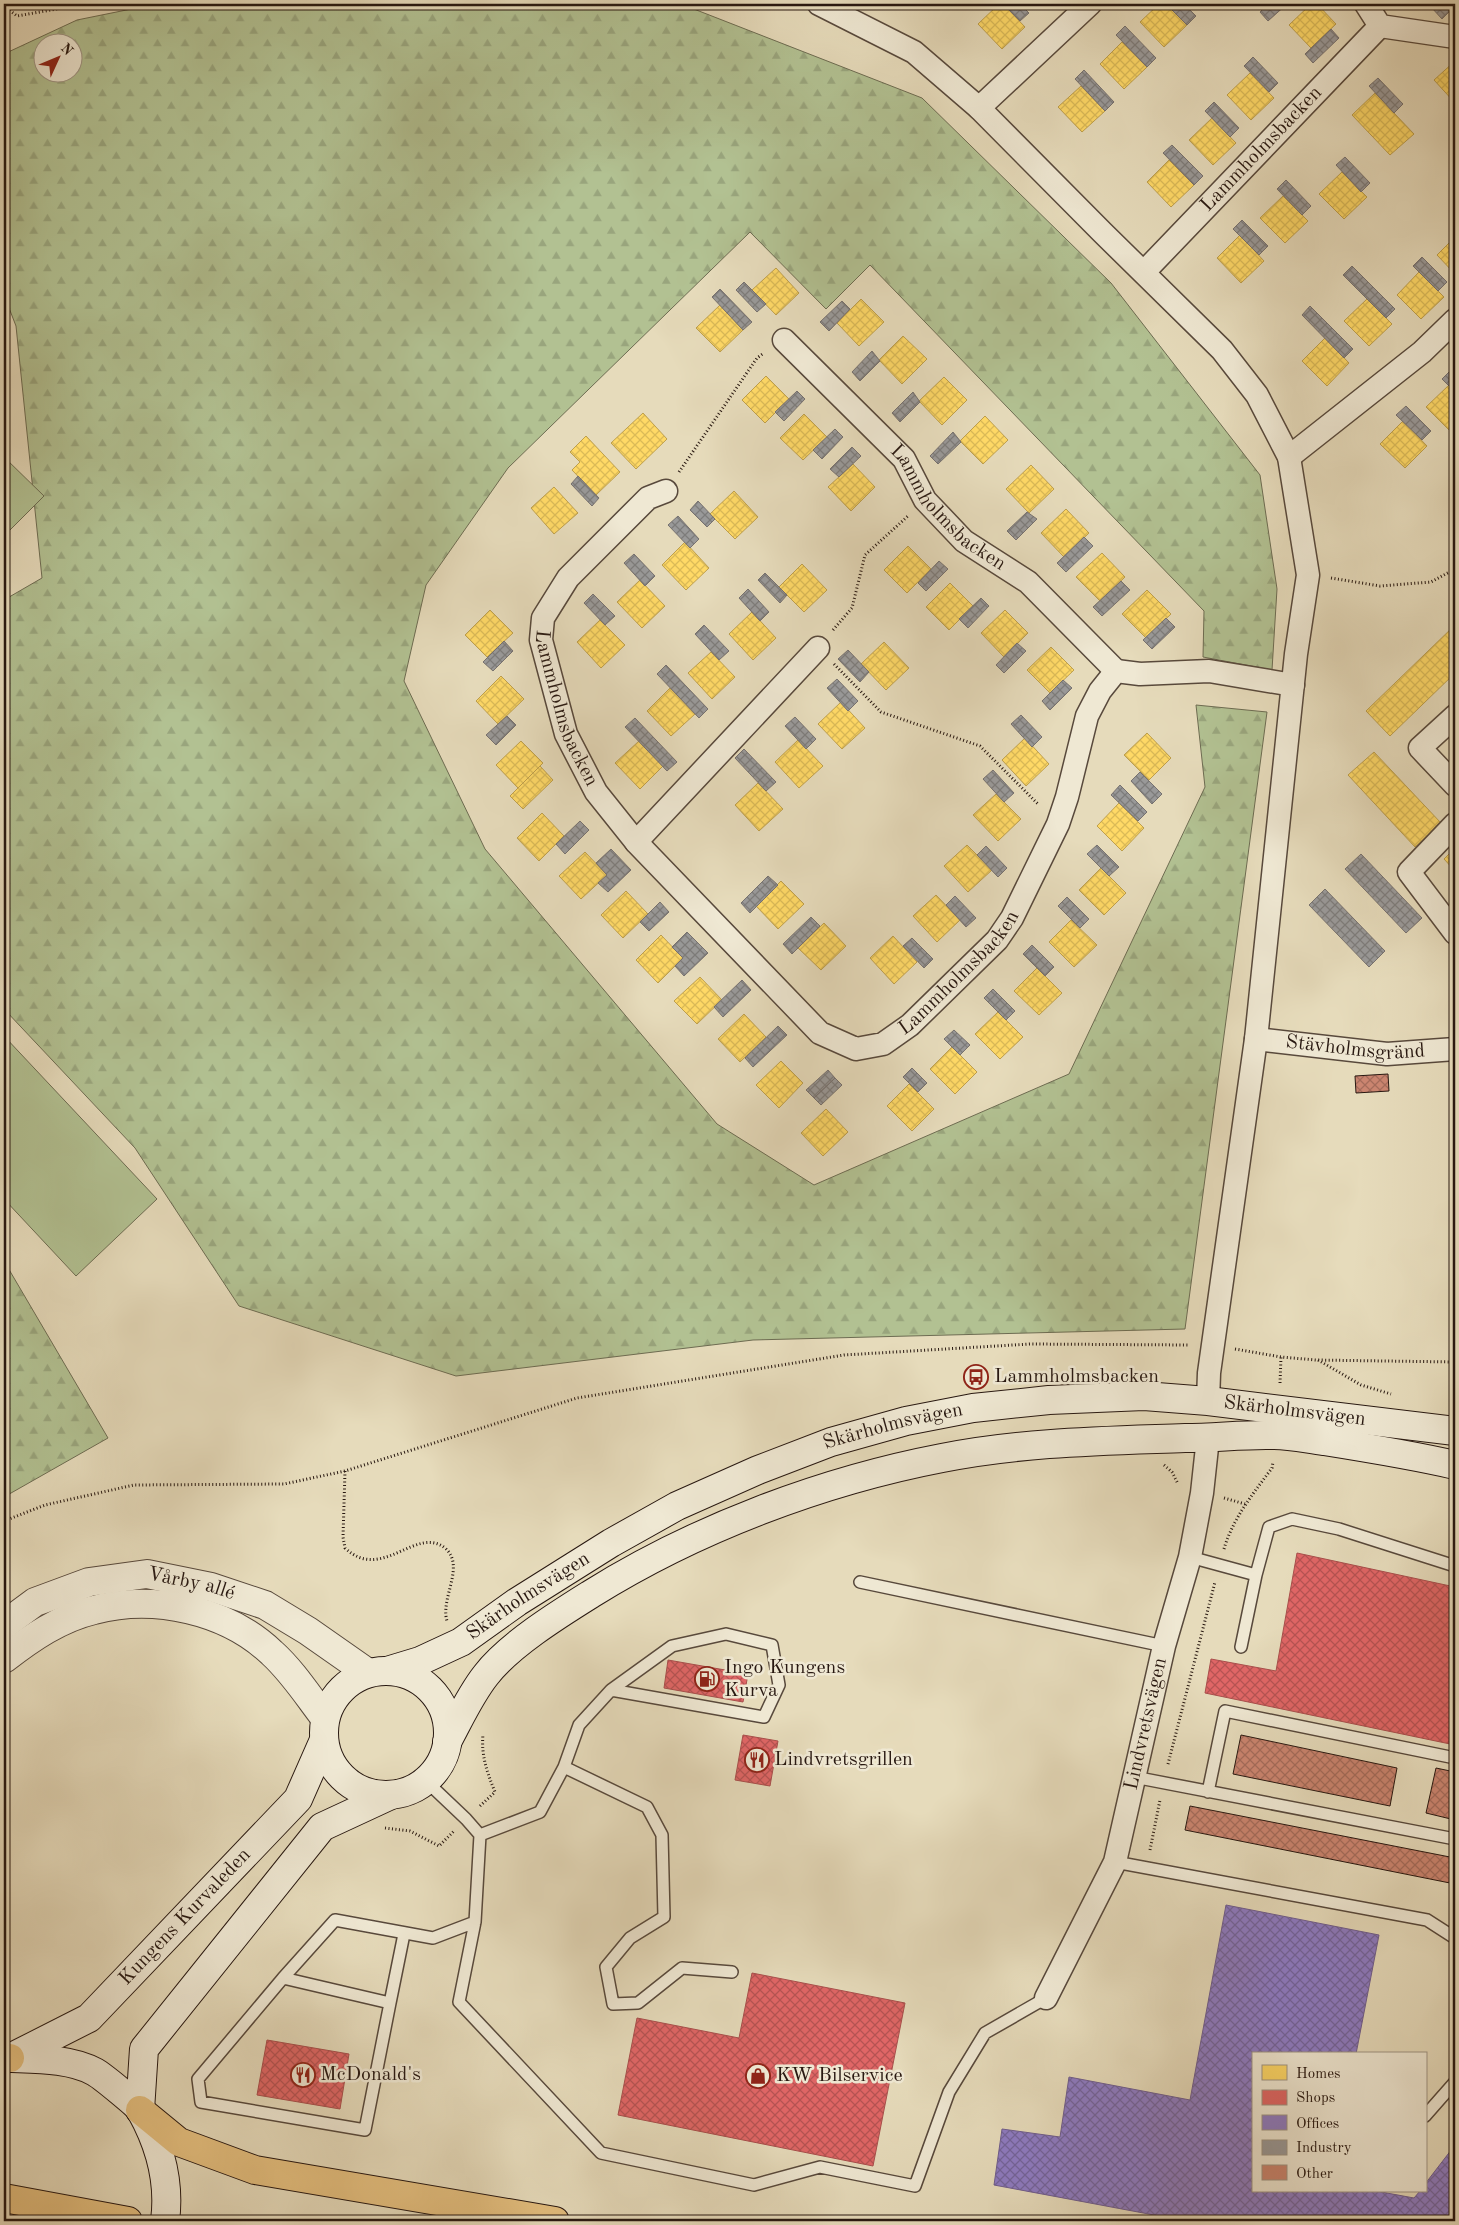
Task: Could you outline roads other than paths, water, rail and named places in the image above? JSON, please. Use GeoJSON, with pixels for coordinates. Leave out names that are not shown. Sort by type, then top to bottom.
{"type":"FeatureCollection","features":[{"type":"Feature","properties":{"kind":"highway"},"geometry":{"type":"LineString","coordinates":[[140,2110],[179,2142],[255,2170],[555,2221]]}},
{"type":"Feature","properties":{"kind":"highway"},"geometry":{"type":"LineString","coordinates":[[4,2198],[128,2221]]}},
{"type":"Feature","properties":{"kind":"main road","name":"Skärholmsvägen"},"geometry":{"type":"LineString","coordinates":[[377,1672],[420,1661],[461,1642],[525,1597],[611,1543],[677,1506],[758,1470],[831,1442],[906,1420],[974,1408],[1049,1400],[1144,1396],[1208,1401],[1455,1431]]}},
{"type":"Feature","properties":{"kind":"main road"},"geometry":{"type":"LineString","coordinates":[[1208,1401],[1208,1438]]}},
{"type":"Feature","properties":{"kind":"main road","name":"Skärholmsvägen"},"geometry":{"type":"LineString","coordinates":[[447,1742],[470,1699],[487,1673],[515,1647],[569,1608],[615,1579],[680,1546],[740,1519],[881,1471],[944,1457],[1020,1447],[1098,1441],[1276,1435],[1392,1451],[1455,1465]]}},
{"type":"Feature","properties":{"kind":"main road","name":"Vårby allé"},"geometry":{"type":"LineString","coordinates":[[4,1625],[35,1602],[89,1582],[146,1574],[211,1587],[265,1606],[377,1672]]}},
{"type":"Feature","properties":{"kind":"main road","name":"Vårby allé"},"geometry":{"type":"LineString","coordinates":[[4,1659],[43,1631],[94,1610],[129,1604],[196,1611],[225,1620],[252,1636],[272,1652],[288,1669],[324,1729]]}},
{"type":"Feature","properties":{"kind":"main road"},"geometry":{"type":"LineString","coordinates":[[377,1672],[404,1674],[420,1681],[433,1693],[445,1716],[447,1742],[441,1764],[427,1782],[410,1792],[391,1795],[366,1792],[345,1780],[331,1762],[324,1729],[334,1698],[348,1683],[377,1672]]}},
{"type":"Feature","properties":{"kind":"main road","name":"Kungens Kurvaleden"},"geometry":{"type":"LineString","coordinates":[[6,2059],[88,2018],[298,1799],[324,1729]]}},
{"type":"Feature","properties":{"kind":"main road"},"geometry":{"type":"LineString","coordinates":[[165,2221],[164,2166],[140,2110],[144,2049],[322,1827],[391,1795]]}},
{"type":"Feature","properties":{"kind":"main road"},"geometry":{"type":"LineString","coordinates":[[6,2059],[57,2060],[94,2072],[140,2110]]}},
{"type":"Feature","properties":{"kind":"street"},"geometry":{"type":"LineString","coordinates":[[819,4],[914,52],[980,108],[1102,233],[1222,350],[1257,395],[1289,456],[1308,574],[1293,685],[1256,1039],[1208,1401]]}},
{"type":"Feature","properties":{"kind":"street"},"geometry":{"type":"LineString","coordinates":[[980,108],[1090,4]]}},
{"type":"Feature","properties":{"kind":"street"},"geometry":{"type":"LineString","coordinates":[[1366,4],[1380,26],[1455,37]]}},
{"type":"Feature","properties":{"kind":"street","name":"Lammholmsbacken"},"geometry":{"type":"LineString","coordinates":[[1144,272],[1380,26]]}},
{"type":"Feature","properties":{"kind":"street"},"geometry":{"type":"LineString","coordinates":[[1289,456],[1422,352],[1455,320]]}},
{"type":"Feature","properties":{"kind":"street","name":"Lammholmsbacken"},"geometry":{"type":"LineString","coordinates":[[666,491],[648,498],[568,578],[543,618],[541,640],[566,734],[596,792],[636,842],[820,1033],[856,1049],[883,1044],[910,1025],[997,940],[1012,918],[1058,824],[1067,797],[1087,716],[1100,691],[1116,671],[1028,582],[964,542],[925,500],[904,460],[784,340]]}},
{"type":"Feature","properties":{"kind":"street"},"geometry":{"type":"LineString","coordinates":[[636,842],[818,648]]}},
{"type":"Feature","properties":{"kind":"street"},"geometry":{"type":"LineString","coordinates":[[1116,671],[1140,674],[1209,671],[1293,685]]}},
{"type":"Feature","properties":{"kind":"street"},"geometry":{"type":"LineString","coordinates":[[1455,716],[1420,748],[1455,785]]}},
{"type":"Feature","properties":{"kind":"street"},"geometry":{"type":"LineString","coordinates":[[1455,824],[1409,872],[1455,933]]}},
{"type":"Feature","properties":{"kind":"street","name":"Stävholmsgränd"},"geometry":{"type":"LineString","coordinates":[[1256,1039],[1387,1054],[1455,1049]]}},
{"type":"Feature","properties":{"kind":"street","name":"Lindvretsvägen"},"geometry":{"type":"LineString","coordinates":[[1046,1998],[1115,1862],[1164,1646],[1190,1557],[1202,1493],[1208,1438]]}},
{"type":"Feature","properties":{"kind":"lane"},"geometry":{"type":"LineString","coordinates":[[1242,1647],[1256,1575],[1269,1527],[1292,1519],[1339,1529],[1455,1566]]}},
{"type":"Feature","properties":{"kind":"lane"},"geometry":{"type":"LineString","coordinates":[[1190,1557],[1256,1575]]}},
{"type":"Feature","properties":{"kind":"lane"},"geometry":{"type":"LineString","coordinates":[[860,1582],[1164,1646]]}},
{"type":"Feature","properties":{"kind":"lane"},"geometry":{"type":"LineString","coordinates":[[480,1836],[540,1812],[564,1767],[579,1725],[611,1690],[672,1646],[726,1634],[772,1644],[779,1685],[764,1717],[611,1690]]}},
{"type":"Feature","properties":{"kind":"lane"},"geometry":{"type":"LineString","coordinates":[[1208,1792],[1225,1711],[1455,1758]]}},
{"type":"Feature","properties":{"kind":"lane"},"geometry":{"type":"LineString","coordinates":[[564,1767],[647,1806],[662,1835],[664,1917],[630,1938],[606,1967],[613,2004],[638,2003],[682,1968],[732,1972]]}},
{"type":"Feature","properties":{"kind":"lane"},"geometry":{"type":"LineString","coordinates":[[1134,1777],[1455,1839]]}},
{"type":"Feature","properties":{"kind":"lane"},"geometry":{"type":"LineString","coordinates":[[427,1782],[466,1818],[480,1836],[474,1922],[459,2002],[601,2153],[754,2185],[820,2167],[915,2186],[949,2092],[985,2034],[1046,1998]]}},
{"type":"Feature","properties":{"kind":"lane"},"geometry":{"type":"LineString","coordinates":[[1115,1862],[1427,1920],[1455,1938]]}},
{"type":"Feature","properties":{"kind":"lane"},"geometry":{"type":"LineString","coordinates":[[404,1934],[364,2130],[201,2102],[198,2079],[283,1978],[335,1920],[433,1938],[474,1922]]}},
{"type":"Feature","properties":{"kind":"lane"},"geometry":{"type":"LineString","coordinates":[[283,1978],[390,2003]]}},
{"type":"Feature","properties":{"kind":"lane"},"geometry":{"type":"LineString","coordinates":[[1426,2115],[1455,2082]]}},
{"type":"Feature","properties":{"kind":"place","name":"Lammholmsbacken"},"geometry":{"type":"Point","coordinates":[976,1377]}},
{"type":"Feature","properties":{"kind":"place","name":"Ingo Kungens Kurva"},"geometry":{"type":"Point","coordinates":[707,1679]}},
{"type":"Feature","properties":{"kind":"place","name":"Lindvretsgrillen"},"geometry":{"type":"Point","coordinates":[757,1760]}},
{"type":"Feature","properties":{"kind":"place","name":"McDonald's"},"geometry":{"type":"Point","coordinates":[303,2075]}},
{"type":"Feature","properties":{"kind":"place","name":"KW Bilservice"},"geometry":{"type":"Point","coordinates":[758,2076]}}]}
